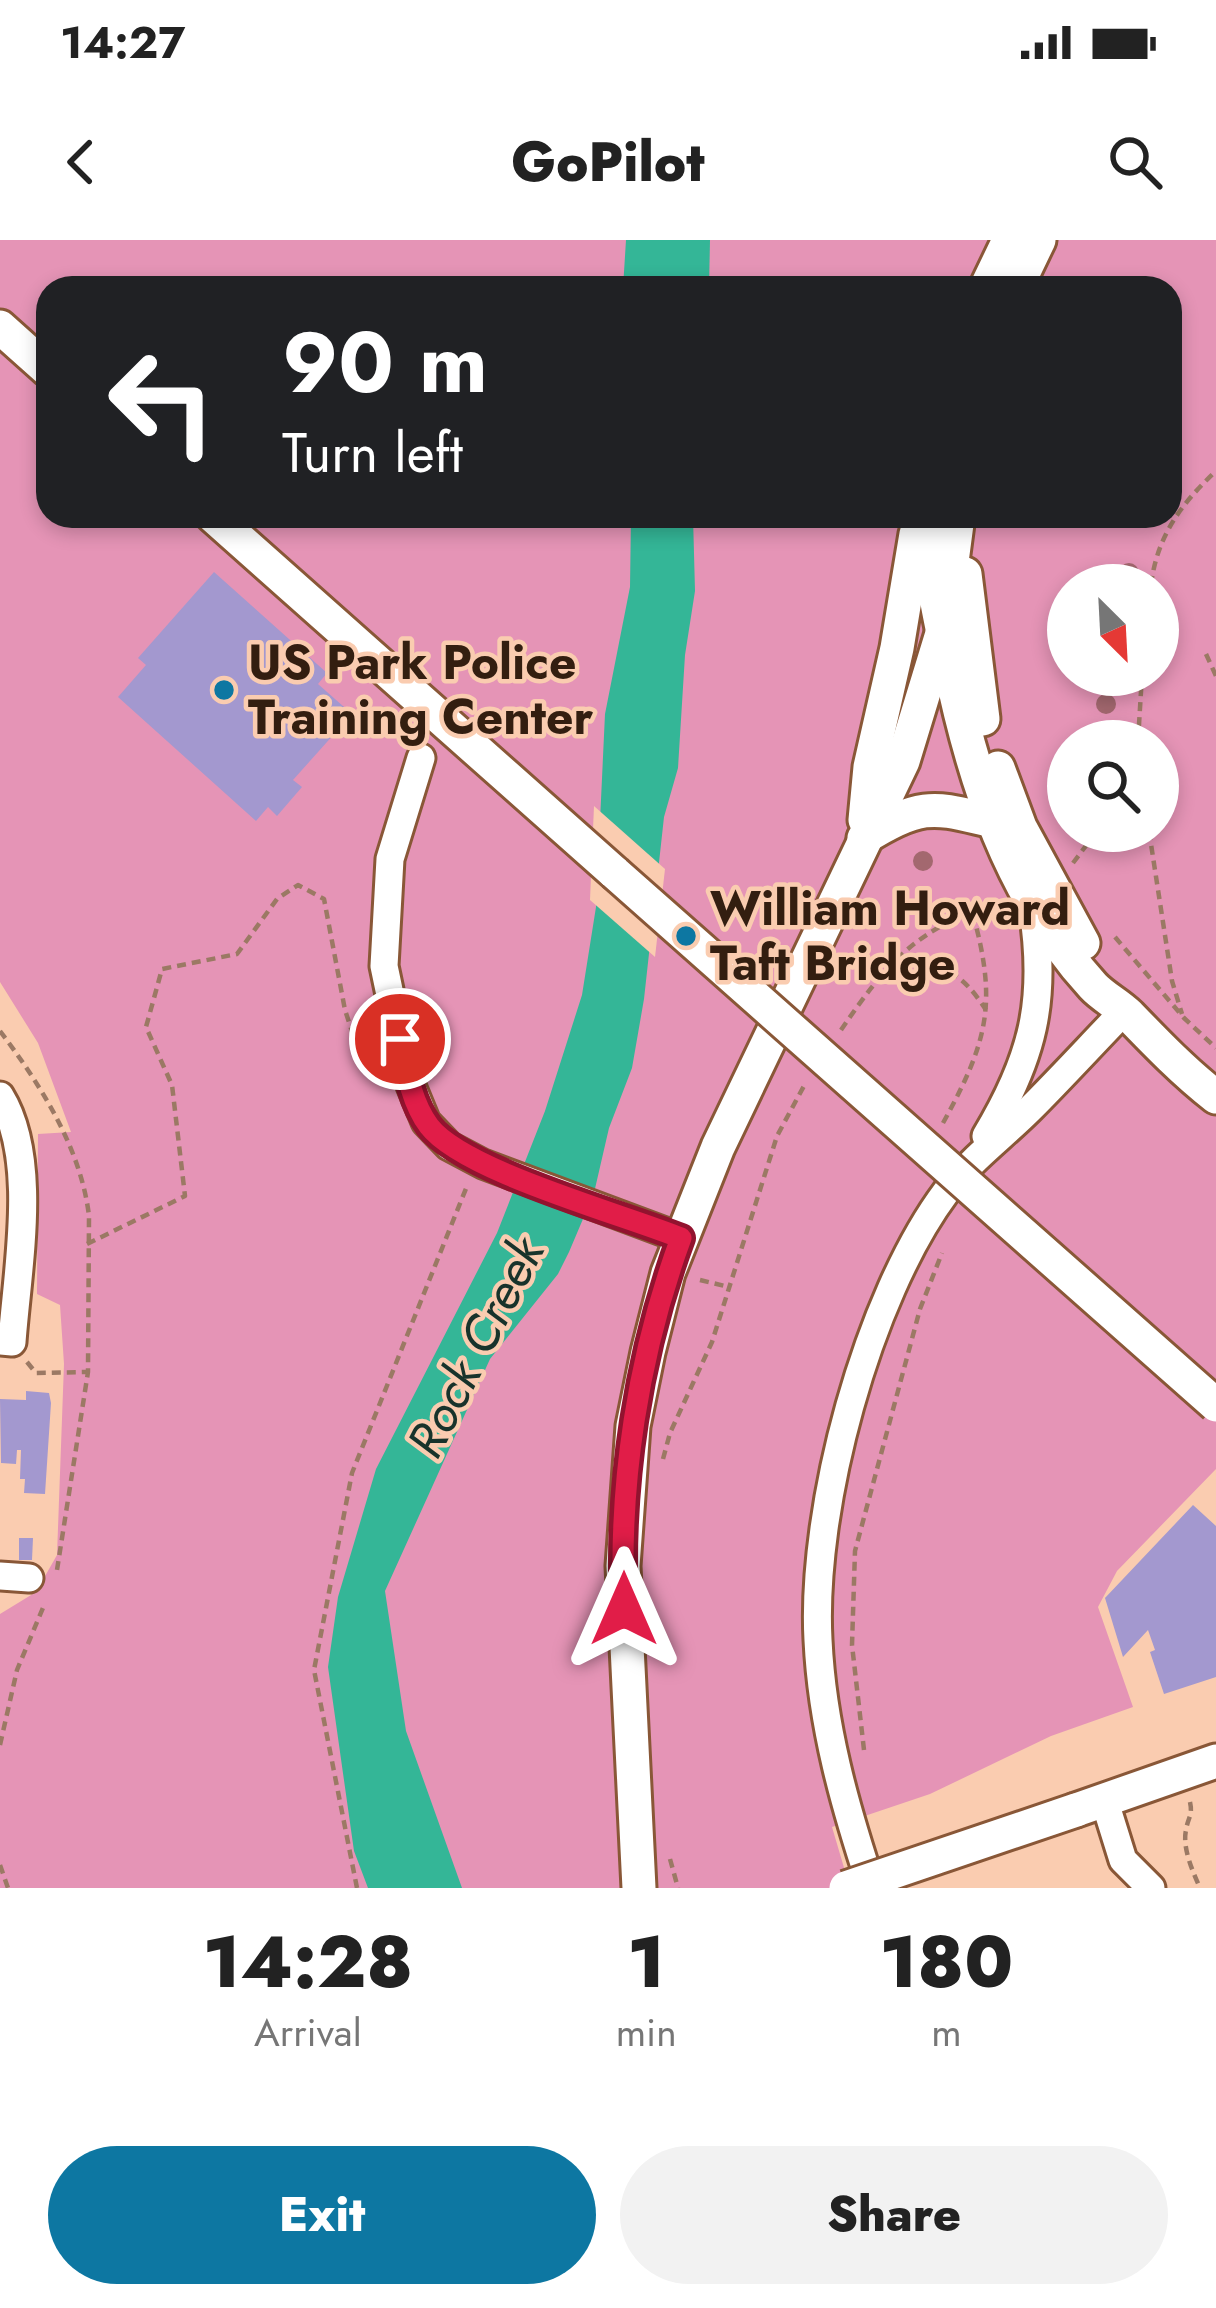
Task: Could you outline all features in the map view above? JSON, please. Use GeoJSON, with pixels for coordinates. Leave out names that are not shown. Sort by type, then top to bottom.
{"type":"FeatureCollection","features":[{"type":"Feature","properties":{"kind":"main road"},"geometry":{"type":"LineString","coordinates":[[992,276],[1009,240]]}},
{"type":"Feature","properties":{"kind":"main road"},"geometry":{"type":"LineString","coordinates":[[1022,276],[1040,240]]}},
{"type":"Feature","properties":{"kind":"main road"},"geometry":{"type":"LineString","coordinates":[[0,327],[36,359]]}},
{"type":"Feature","properties":{"kind":"main road"},"geometry":{"type":"LineString","coordinates":[[227,528],[1216,1405]]}},
{"type":"Feature","properties":{"kind":"main road"},"geometry":{"type":"LineString","coordinates":[[862,839],[871,766],[922,528]]}},
{"type":"Feature","properties":{"kind":"main road"},"geometry":{"type":"LineString","coordinates":[[926,528],[956,692],[1006,824],[1124,1011]]}},
{"type":"Feature","properties":{"kind":"main road"},"geometry":{"type":"LineString","coordinates":[[639,1888],[622,1581],[636,1409],[668,1273],[718,1147],[903,761],[943,630],[959,528]]}},
{"type":"Feature","properties":{"kind":"main road"},"geometry":{"type":"LineString","coordinates":[[962,528],[983,722],[1006,824],[1010,866],[1022,902],[1095,988],[1216,1097]]}},
{"type":"Feature","properties":{"kind":"main road"},"geometry":{"type":"LineString","coordinates":[[862,839],[892,820],[931,809],[967,812],[1006,824]]}},
{"type":"Feature","properties":{"kind":"main road"},"geometry":{"type":"LineString","coordinates":[[846,1888],[1200,1767]]}},
{"type":"Feature","properties":{"kind":"street"},"geometry":{"type":"LineString","coordinates":[[422,758],[390,860],[384,966],[418,1108],[426,1122],[477,1170],[681,1238]]}},
{"type":"Feature","properties":{"kind":"street"},"geometry":{"type":"LineString","coordinates":[[872,1888],[848,1815],[826,1711],[818,1640],[822,1554],[850,1409],[873,1336],[928,1217],[968,1165],[1012,1093],[1033,1032],[1040,988],[1022,902]]}},
{"type":"Feature","properties":{"kind":"street"},"geometry":{"type":"LineString","coordinates":[[968,1165],[1028,1111],[1124,1011]]}},
{"type":"Feature","properties":{"kind":"street"},"geometry":{"type":"LineString","coordinates":[[0,1096],[15,1129],[10,1157],[21,1214],[6,1341]]}},
{"type":"Feature","properties":{"kind":"street"},"geometry":{"type":"LineString","coordinates":[[0,1576],[44,1586]]}},
{"type":"Feature","properties":{"kind":"street"},"geometry":{"type":"LineString","coordinates":[[1090,1804],[1124,1860],[1151,1888]]}},
{"type":"Feature","properties":{"kind":"path"},"geometry":{"type":"LineString","coordinates":[[1182,505],[1216,471]]}},
{"type":"Feature","properties":{"kind":"path"},"geometry":{"type":"LineString","coordinates":[[1156,564],[1167,528]]}},
{"type":"Feature","properties":{"kind":"path"},"geometry":{"type":"LineString","coordinates":[[1206,654],[1216,676]]}},
{"type":"Feature","properties":{"kind":"path"},"geometry":{"type":"LineString","coordinates":[[1068,868],[1081,852]]}},
{"type":"Feature","properties":{"kind":"path"},"geometry":{"type":"LineString","coordinates":[[1152,852],[1172,981],[1184,1018]]}},
{"type":"Feature","properties":{"kind":"path"},"geometry":{"type":"LineString","coordinates":[[87,1244],[185,1196],[172,1085],[146,1027],[162,969],[237,954],[277,899],[298,885],[324,899],[345,1010],[365,1071],[392,1082]]}},
{"type":"Feature","properties":{"kind":"path"},"geometry":{"type":"LineString","coordinates":[[836,1037],[891,962],[923,934],[972,911],[1022,902]]}},
{"type":"Feature","properties":{"kind":"path"},"geometry":{"type":"LineString","coordinates":[[940,1128],[982,1042],[987,1012],[987,981],[972,911]]}},
{"type":"Feature","properties":{"kind":"path"},"geometry":{"type":"LineString","coordinates":[[1110,932],[1216,1048]]}},
{"type":"Feature","properties":{"kind":"path"},"geometry":{"type":"LineString","coordinates":[[891,962],[940,965],[973,990],[987,1012]]}},
{"type":"Feature","properties":{"kind":"path"},"geometry":{"type":"LineString","coordinates":[[0,1031],[62,1129],[86,1191],[88,1372],[44,1586],[17,1670],[0,1745]]}},
{"type":"Feature","properties":{"kind":"path"},"geometry":{"type":"LineString","coordinates":[[661,1468],[670,1433],[712,1342],[778,1136],[811,1075]]}},
{"type":"Feature","properties":{"kind":"path"},"geometry":{"type":"LineString","coordinates":[[357,1888],[314,1670],[352,1473],[477,1170]]}},
{"type":"Feature","properties":{"kind":"path"},"geometry":{"type":"LineString","coordinates":[[864,1758],[852,1645],[855,1552],[920,1309],[943,1253]]}},
{"type":"Feature","properties":{"kind":"path"},"geometry":{"type":"LineString","coordinates":[[686,1277],[729,1287]]}},
{"type":"Feature","properties":{"kind":"path"},"geometry":{"type":"LineString","coordinates":[[6,1341],[36,1373],[88,1372]]}},
{"type":"Feature","properties":{"kind":"path"},"geometry":{"type":"LineString","coordinates":[[1200,1767],[1193,1815],[1185,1831],[1200,1888]]}},
{"type":"Feature","properties":{"kind":"path"},"geometry":{"type":"LineString","coordinates":[[668,1854],[678,1888]]}},
{"type":"Feature","properties":{"kind":"path"},"geometry":{"type":"LineString","coordinates":[[0,1865],[8,1888]]}},
{"type":"Feature","properties":{"kind":"shaded area"},"geometry":{"type":"Polygon","coordinates":[[[0,240],[1216,240],[1216,1469],[1117,1571],[1098,1607],[1133,1707],[1051,1736],[930,1794],[832,1827],[850,1888],[0,1888],[0,1614],[36,1592],[57,1555],[64,1364],[60,1305],[37,1294],[38,1134],[71,1132],[38,1043],[0,982],[0,240]]]}},
{"type":"Feature","properties":{"kind":"water"},"geometry":{"type":"Polygon","coordinates":[[[626,240],[710,240],[709,276],[624,276],[626,240]]]}},
{"type":"Feature","properties":{"kind":"water","name":"Rock Creek"},"geometry":{"type":"Polygon","coordinates":[[[631,528],[693,528],[695,591],[685,655],[678,768],[664,817],[632,1068],[609,1128],[594,1193],[569,1252],[558,1274],[490,1359],[385,1591],[406,1731],[462,1888],[368,1888],[354,1851],[328,1667],[338,1597],[376,1469],[497,1233],[545,1111],[582,995],[596,907],[605,714],[630,587],[631,528]]]}},
{"type":"Feature","properties":{"kind":"pier"},"geometry":{"type":"Polygon","coordinates":[[[594,806],[665,869],[655,957],[590,900],[594,806]]]}},
{"type":"Feature","properties":{"kind":"building","name":"US Park Police Training Center"},"geometry":{"type":"Polygon","coordinates":[[[214,572],[327,673],[318,684],[352,714],[293,780],[302,787],[277,816],[268,807],[256,821],[118,697],[146,665],[138,658],[214,572]]]}},
{"type":"Feature","properties":{"kind":"building"},"geometry":{"type":"Polygon","coordinates":[[[26,1391],[49,1393],[51,1403],[45,1494],[24,1493],[21,1450],[17,1450],[16,1464],[1,1463],[0,1399],[26,1400],[26,1391]]]}},
{"type":"Feature","properties":{"kind":"building"},"geometry":{"type":"Polygon","coordinates":[[[1193,1505],[1216,1526],[1216,1677],[1164,1694],[1148,1630],[1123,1657],[1105,1598],[1193,1505]]]}},
{"type":"Feature","properties":{"kind":"building"},"geometry":{"type":"Polygon","coordinates":[[[19,1538],[33,1538],[32,1560],[19,1560],[19,1538]]]}},
{"type":"Feature","properties":{"kind":"place","name":"US Park Police Training Center"},"geometry":{"type":"Point","coordinates":[224,690]}},
{"type":"Feature","properties":{"kind":"place","name":"William Howard Taft Bridge"},"geometry":{"type":"Point","coordinates":[686,936]}},
{"type":"Feature","properties":{"kind":"route"},"geometry":{"type":"LineString","coordinates":[[400,1039],[418,1108],[449,1146],[482,1164],[681,1238],[668,1273],[633,1426],[622,1566],[624,1609]]}}]}
